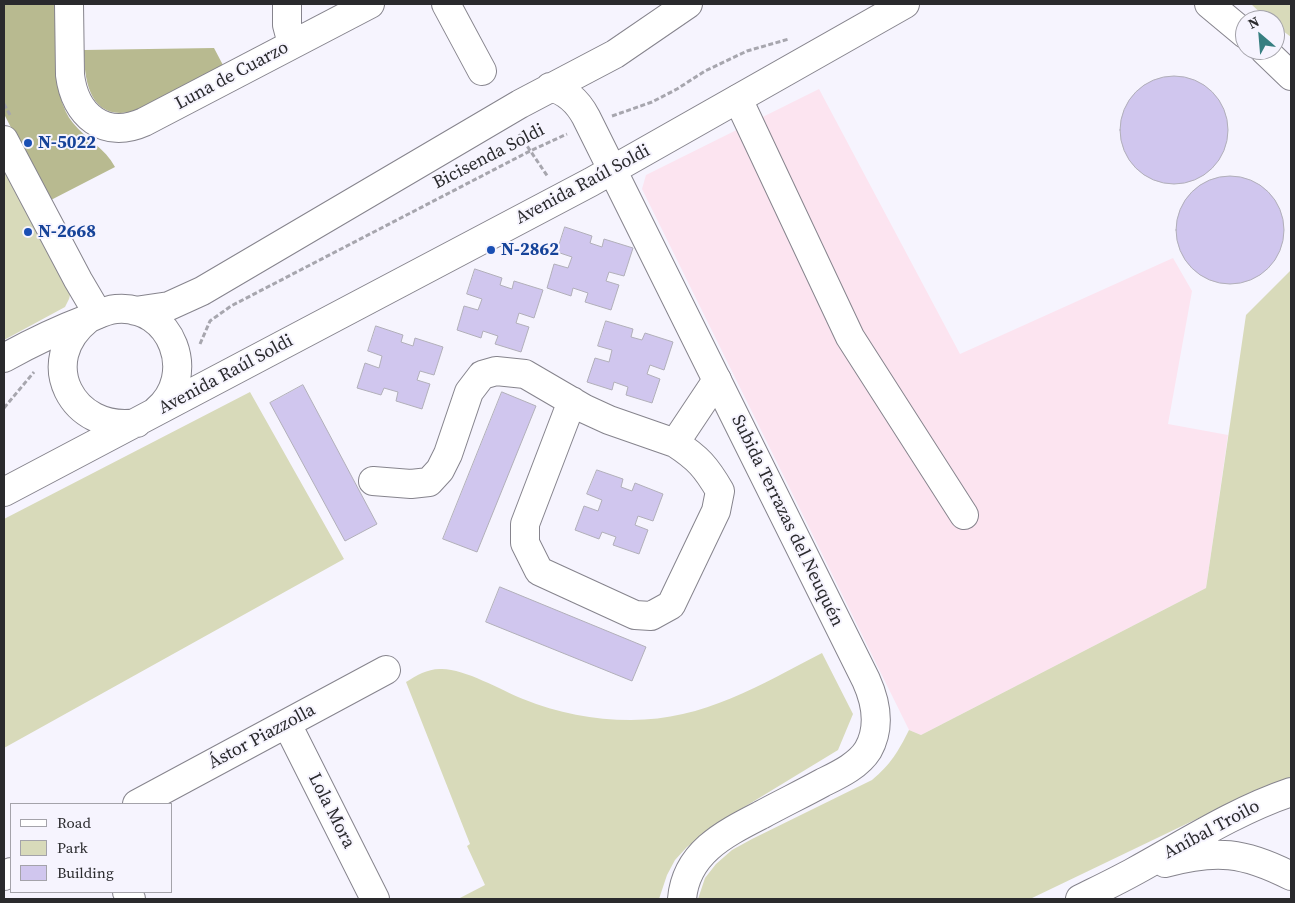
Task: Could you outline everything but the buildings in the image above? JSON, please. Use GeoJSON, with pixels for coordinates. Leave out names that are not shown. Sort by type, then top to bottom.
{"type":"FeatureCollection","features":[{"type":"Feature","properties":{"kind":"main road","name":"Luna de Cuarzo"},"geometry":{"type":"LineString","coordinates":[[69,4],[71,84],[78,103],[92,119],[102,125],[113,128],[134,126],[370,4]]}},
{"type":"Feature","properties":{"kind":"main road"},"geometry":{"type":"LineString","coordinates":[[286,4],[287,25],[292,44]]}},
{"type":"Feature","properties":{"kind":"main road"},"geometry":{"type":"LineString","coordinates":[[446,4],[482,71]]}},
{"type":"Feature","properties":{"kind":"main road","name":"Avenida Raúl Soldi"},"geometry":{"type":"LineString","coordinates":[[4,358],[46,336],[94,316],[117,309],[135,311],[169,306],[192,297],[550,87],[615,54],[688,4]]}},
{"type":"Feature","properties":{"kind":"main road","name":"Avenida Raúl Soldi"},"geometry":{"type":"LineString","coordinates":[[4,492],[614,170],[906,4]]}},
{"type":"Feature","properties":{"kind":"main road"},"geometry":{"type":"LineString","coordinates":[[1210,4],[1235,25]]}},
{"type":"Feature","properties":{"kind":"main road"},"geometry":{"type":"LineString","coordinates":[[1274,60],[1291,76]]}},
{"type":"Feature","properties":{"kind":"main road","name":"Subida Terrazas del Neuquén"},"geometry":{"type":"LineString","coordinates":[[550,87],[565,92],[575,100],[614,170],[871,691],[876,714],[876,727],[867,750],[859,760],[847,769],[732,830],[710,845],[702,852],[690,871],[685,882],[682,899]]}},
{"type":"Feature","properties":{"kind":"main road"},"geometry":{"type":"LineString","coordinates":[[738,99],[850,337],[964,515]]}},
{"type":"Feature","properties":{"kind":"main road"},"geometry":{"type":"LineString","coordinates":[[4,140],[78,280],[94,316]]}},
{"type":"Feature","properties":{"kind":"main road","name":"Avenida Raúl Soldi"},"geometry":{"type":"LineString","coordinates":[[94,316],[78,328],[69,340],[63,359],[64,379],[72,398],[85,412],[94,418],[113,424],[144,419],[165,402],[177,377],[175,349],[166,332],[153,319],[135,311]]}},
{"type":"Feature","properties":{"kind":"main road"},"geometry":{"type":"LineString","coordinates":[[373,481],[411,484],[429,482],[440,470],[448,454],[469,392],[482,376],[496,371],[525,374],[609,420],[675,444],[691,454],[706,468],[720,491],[716,511],[671,605],[651,616],[635,615],[539,571],[525,543],[525,524],[572,401]]}},
{"type":"Feature","properties":{"kind":"main road"},"geometry":{"type":"LineString","coordinates":[[675,444],[717,380]]}},
{"type":"Feature","properties":{"kind":"main road","name":"Ástor Piazzolla"},"geometry":{"type":"LineString","coordinates":[[139,803],[386,670]]}},
{"type":"Feature","properties":{"kind":"main road","name":"Lola Mora"},"geometry":{"type":"LineString","coordinates":[[287,724],[375,899]]}},
{"type":"Feature","properties":{"kind":"main road","name":"Aníbal Troilo"},"geometry":{"type":"LineString","coordinates":[[1080,899],[1134,872],[1218,824],[1248,809],[1291,792]]}},
{"type":"Feature","properties":{"kind":"main road","name":"Aníbal Troilo"},"geometry":{"type":"LineString","coordinates":[[1134,872],[1183,858],[1206,854],[1228,854],[1250,858],[1273,866],[1291,876]]}},
{"type":"Feature","properties":{"kind":"path","name":"Bicisenda Soldi"},"geometry":{"type":"LineString","coordinates":[[200,346],[210,321],[231,306],[530,151],[590,124],[652,102],[705,71],[747,51],[793,38]]}},
{"type":"Feature","properties":{"kind":"path"},"geometry":{"type":"LineString","coordinates":[[4,408],[39,365],[51,359],[63,359]]}},
{"type":"Feature","properties":{"kind":"shaded area"},"geometry":{"type":"Polygon","coordinates":[[[819,89],[960,354],[1173,258],[1192,291],[1168,424],[1228,435],[1206,588],[921,735],[909,730],[642,189],[646,175],[819,89]]]}},
{"type":"Feature","properties":{"kind":"green space"},"geometry":{"type":"Polygon","coordinates":[[[4,4],[57,4],[56,66],[61,98],[73,123],[106,154],[115,167],[49,201],[4,114],[4,4]]]}},
{"type":"Feature","properties":{"kind":"green space"},"geometry":{"type":"Polygon","coordinates":[[[1251,4],[1291,4],[1291,37],[1285,32],[1285,10],[1257,10],[1251,4]]]}},
{"type":"Feature","properties":{"kind":"green space"},"geometry":{"type":"Polygon","coordinates":[[[214,48],[224,67],[139,110],[120,113],[108,111],[99,105],[88,87],[84,50],[214,48]]]}},
{"type":"Feature","properties":{"kind":"green space"},"geometry":{"type":"Polygon","coordinates":[[[4,166],[70,295],[65,307],[4,340],[4,166]]]}},
{"type":"Feature","properties":{"kind":"green space"},"geometry":{"type":"Polygon","coordinates":[[[1291,270],[1291,777],[1205,815],[1030,899],[698,899],[705,878],[716,864],[732,850],[872,780],[893,757],[909,730],[921,735],[1206,588],[1246,315],[1291,270]]]}},
{"type":"Feature","properties":{"kind":"green space"},"geometry":{"type":"Polygon","coordinates":[[[250,392],[344,559],[4,748],[4,519],[250,392]]]}},
{"type":"Feature","properties":{"kind":"green space"},"geometry":{"type":"Polygon","coordinates":[[[822,653],[853,714],[838,750],[718,823],[687,847],[675,860],[667,875],[659,899],[458,899],[485,885],[467,846],[470,844],[406,682],[428,671],[437,669],[451,670],[472,676],[523,699],[563,712],[589,717],[631,720],[683,714],[707,707],[754,688],[822,653]]]}},
{"type":"Feature","properties":{"kind":"place","name":"N-5022"},"geometry":{"type":"Point","coordinates":[28,143]}},
{"type":"Feature","properties":{"kind":"place","name":"N-2668"},"geometry":{"type":"Point","coordinates":[28,232]}},
{"type":"Feature","properties":{"kind":"place","name":"N-2862"},"geometry":{"type":"Point","coordinates":[491,250]}}]}
